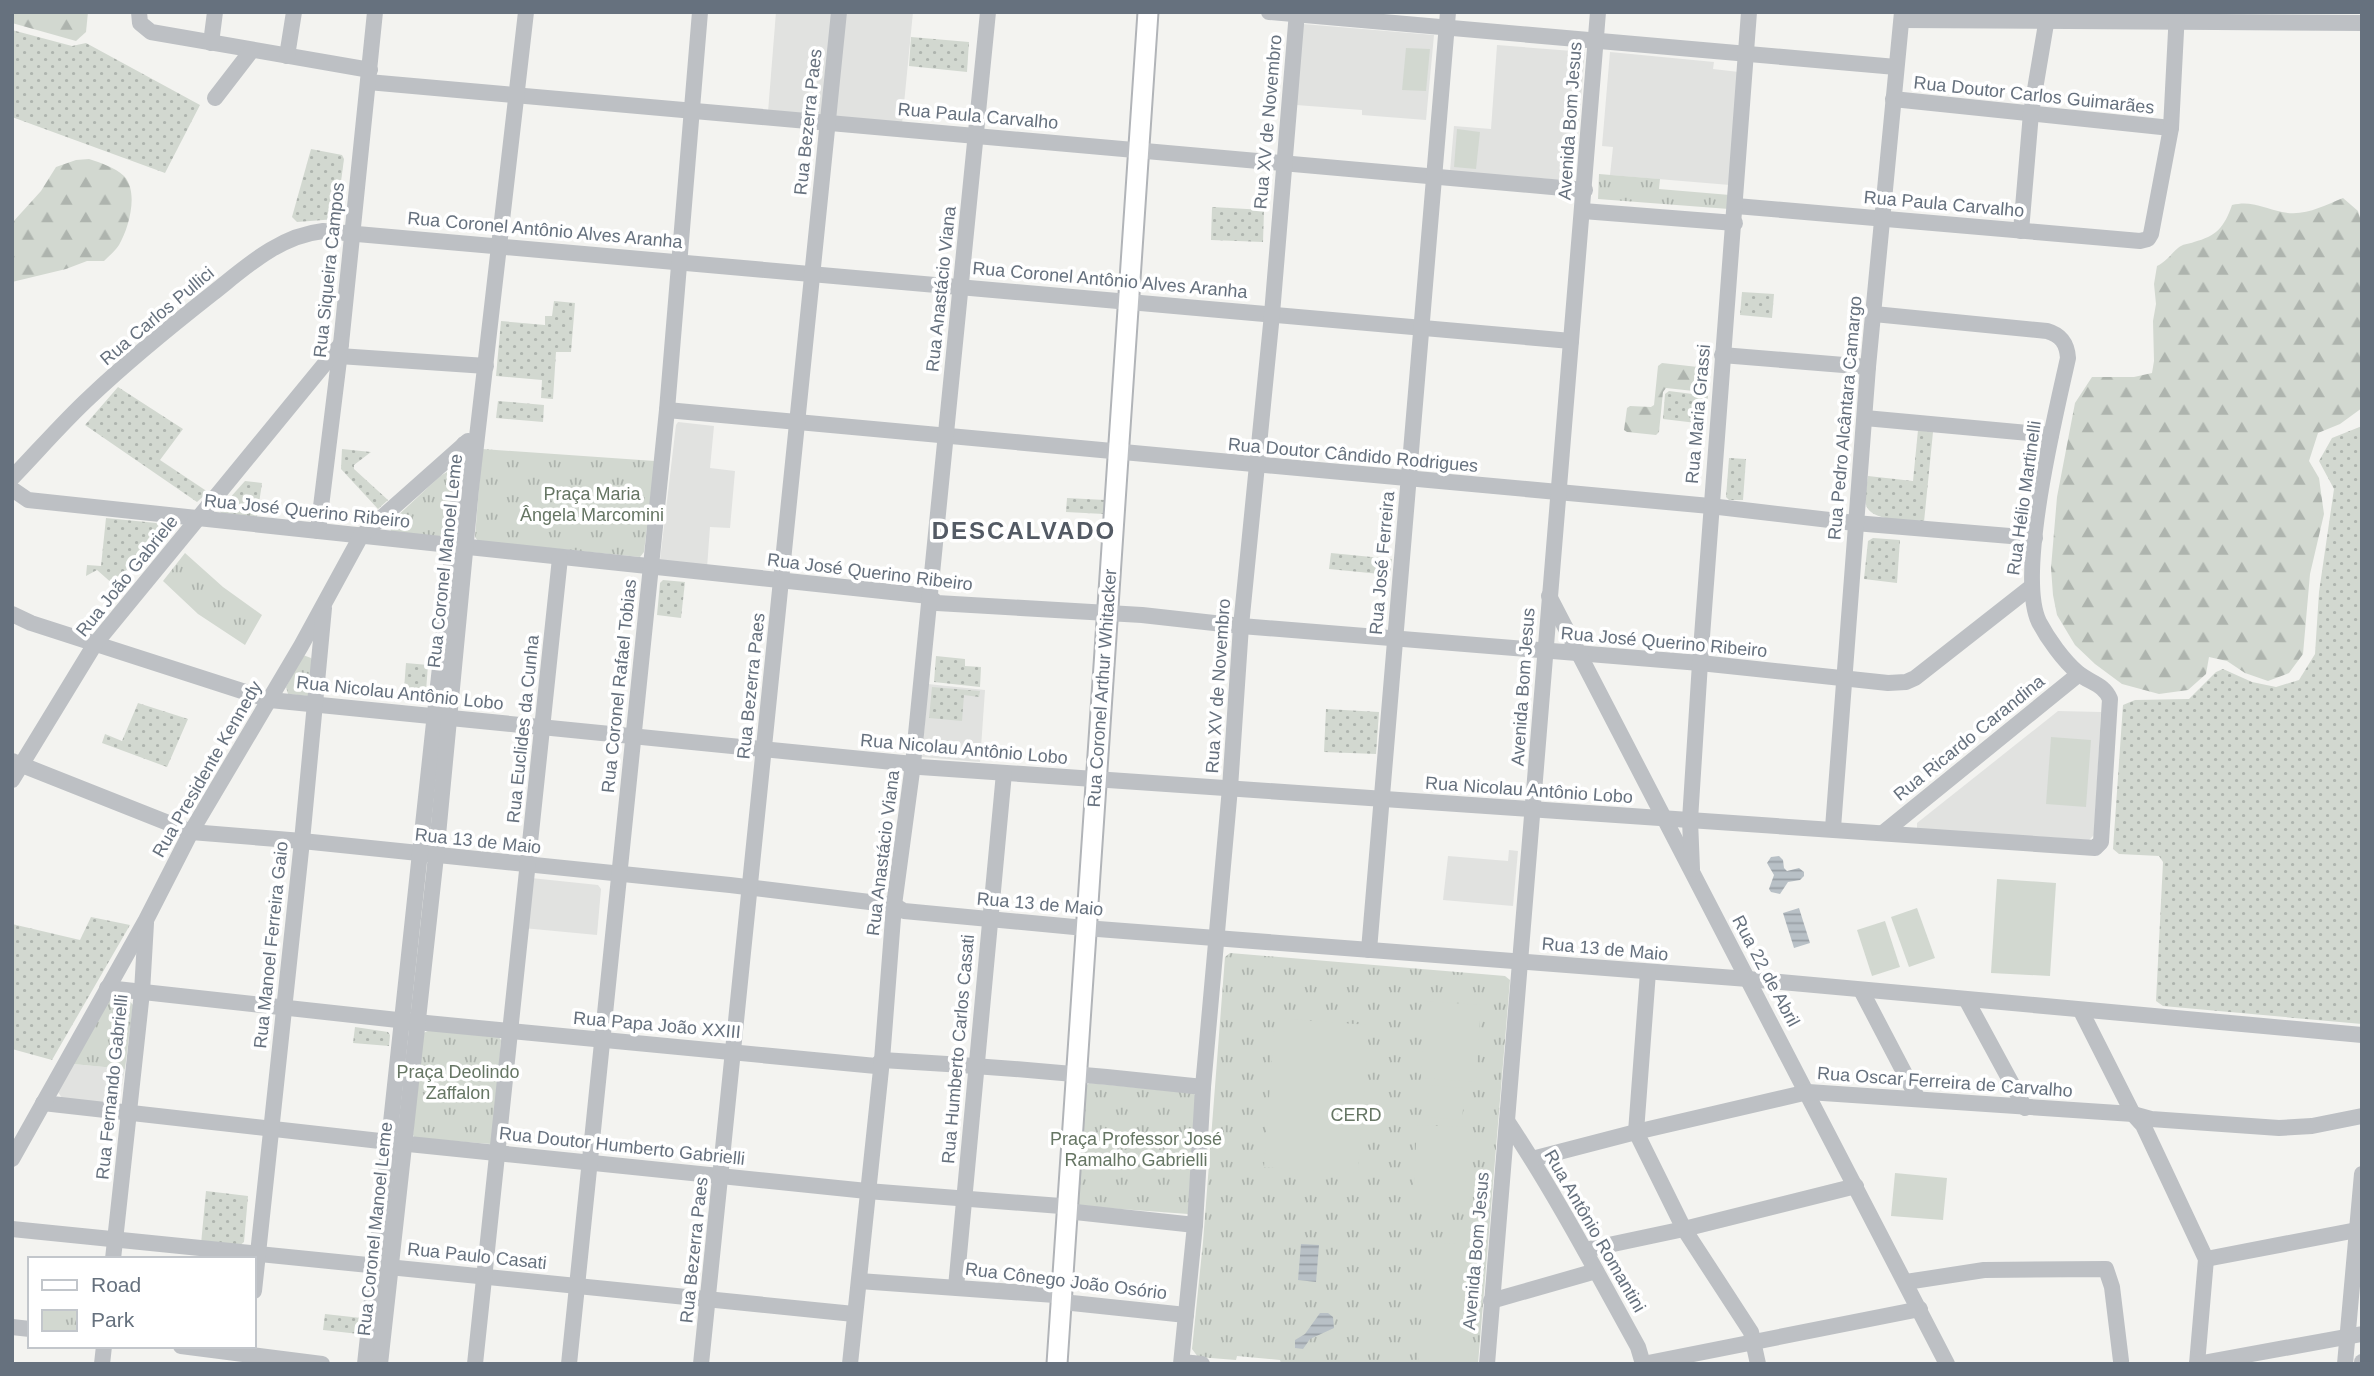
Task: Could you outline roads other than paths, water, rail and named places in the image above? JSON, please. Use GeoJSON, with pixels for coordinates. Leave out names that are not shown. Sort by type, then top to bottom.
{"type":"FeatureCollection","features":[{"type":"Feature","properties":{"kind":"main road","name":"Rua Coronel Arthur Whitacker"},"geometry":{"type":"LineString","coordinates":[[1057,1364],[1148,12]]}},
{"type":"Feature","properties":{"kind":"street"},"geometry":{"type":"LineString","coordinates":[[211,43],[215,12]]}},
{"type":"Feature","properties":{"kind":"street"},"geometry":{"type":"LineString","coordinates":[[287,56],[294,12]]}},
{"type":"Feature","properties":{"kind":"street","name":"Rua Siqueira Campos"},"geometry":{"type":"LineString","coordinates":[[318,531],[340,350],[374,12]]}},
{"type":"Feature","properties":{"kind":"street","name":"Rua Coronel Manoel Leme"},"geometry":{"type":"LineString","coordinates":[[365,1364],[383,1266],[467,473],[477,432],[526,12]]}},
{"type":"Feature","properties":{"kind":"street","name":"Rua Coronel Rafael Tobias"},"geometry":{"type":"LineString","coordinates":[[569,1364],[667,410],[694,110],[700,12]]}},
{"type":"Feature","properties":{"kind":"street","name":"Rua Bezerra Paes"},"geometry":{"type":"LineString","coordinates":[[701,1364],[839,12]]}},
{"type":"Feature","properties":{"kind":"street","name":"Rua Anastácio Viana"},"geometry":{"type":"LineString","coordinates":[[850,1364],[882,1060],[894,905],[913,764],[988,12]]}},
{"type":"Feature","properties":{"kind":"street"},"geometry":{"type":"LineString","coordinates":[[1269,12],[1447,20],[1596,40],[1896,67]]}},
{"type":"Feature","properties":{"kind":"street","name":"Avenida Bom Jesus"},"geometry":{"type":"LineString","coordinates":[[1487,1364],[1598,12]]}},
{"type":"Feature","properties":{"kind":"street","name":"Rua Maria Grassi"},"geometry":{"type":"LineString","coordinates":[[1692,873],[1690,820],[1710,506],[1735,223],[1749,12]]}},
{"type":"Feature","properties":{"kind":"street","name":"Rua XV de Novembro"},"geometry":{"type":"LineString","coordinates":[[1182,1363],[1241,626],[1272,314],[1297,13]]}},
{"type":"Feature","properties":{"kind":"street"},"geometry":{"type":"LineString","coordinates":[[1902,16],[2177,17],[2362,23]]}},
{"type":"Feature","properties":{"kind":"street","name":"Rua Pedro Alcântara Camargo"},"geometry":{"type":"LineString","coordinates":[[1833,828],[1868,367],[1902,16]]}},
{"type":"Feature","properties":{"kind":"street"},"geometry":{"type":"LineString","coordinates":[[2021,230],[2031,113],[2047,17]]}},
{"type":"Feature","properties":{"kind":"street"},"geometry":{"type":"LineString","coordinates":[[2171,128],[2177,17]]}},
{"type":"Feature","properties":{"kind":"street","name":"Rua Paula Carvalho"},"geometry":{"type":"LineString","coordinates":[[140,18],[151,32],[287,56],[369,76],[516,96],[1584,190]]}},
{"type":"Feature","properties":{"kind":"street","name":"Rua José Ferreira"},"geometry":{"type":"LineString","coordinates":[[1369,950],[1384,799],[1447,20]]}},
{"type":"Feature","properties":{"kind":"street"},"geometry":{"type":"LineString","coordinates":[[215,98],[252,50]]}},
{"type":"Feature","properties":{"kind":"street","name":"Rua Doutor Carlos Guimarães"},"geometry":{"type":"LineString","coordinates":[[1893,99],[2171,128]]}},
{"type":"Feature","properties":{"kind":"street","name":"Rua Paula Carvalho"},"geometry":{"type":"LineString","coordinates":[[1736,206],[2140,241],[2148,239],[2151,234],[2171,128]]}},
{"type":"Feature","properties":{"kind":"street"},"geometry":{"type":"LineString","coordinates":[[1583,211],[1735,223]]}},
{"type":"Feature","properties":{"kind":"street","name":"Rua Carlos Pullici"},"geometry":{"type":"LineString","coordinates":[[12,478],[90,397],[179,319],[263,254],[289,239],[307,233],[323,230],[352,232]]}},
{"type":"Feature","properties":{"kind":"street","name":"Rua Coronel Antônio Alves Aranha"},"geometry":{"type":"LineString","coordinates":[[352,232],[1571,341]]}},
{"type":"Feature","properties":{"kind":"street","name":"Rua Hélio Martinelli"},"geometry":{"type":"LineString","coordinates":[[1874,314],[2047,331],[2056,333],[2067,349],[2068,358],[2051,435],[2035,538],[2031,587],[2039,621],[2051,642],[2078,674],[2107,691],[2110,699],[2101,842],[2095,848]]}},
{"type":"Feature","properties":{"kind":"street"},"geometry":{"type":"LineString","coordinates":[[340,350],[485,366]]}},
{"type":"Feature","properties":{"kind":"street","name":"Rua João Gabriele"},"geometry":{"type":"LineString","coordinates":[[12,780],[17,763],[95,644],[340,350]]}},
{"type":"Feature","properties":{"kind":"street"},"geometry":{"type":"LineString","coordinates":[[1722,355],[1868,367]]}},
{"type":"Feature","properties":{"kind":"street","name":"Rua Doutor Cândido Rodrigues"},"geometry":{"type":"LineString","coordinates":[[667,410],[2035,538]]}},
{"type":"Feature","properties":{"kind":"street"},"geometry":{"type":"LineString","coordinates":[[1865,418],[2051,435]]}},
{"type":"Feature","properties":{"kind":"street","name":"Rua Presidente Kennedy"},"geometry":{"type":"LineString","coordinates":[[12,1159],[146,920],[191,832],[301,646],[360,537],[477,432]]}},
{"type":"Feature","properties":{"kind":"street","name":"Rua Coronel Manoel Leme"},"geometry":{"type":"LineString","coordinates":[[464,444],[467,473]]}},
{"type":"Feature","properties":{"kind":"street","name":"Rua José Querino Ribeiro"},"geometry":{"type":"LineString","coordinates":[[12,489],[28,500],[929,596],[937,603],[1106,612],[1241,626],[1700,663],[1898,683],[1915,678],[2031,587]]}},
{"type":"Feature","properties":{"kind":"street","name":"Rua Euclides da Cunha"},"geometry":{"type":"LineString","coordinates":[[475,1364],[560,558]]}},
{"type":"Feature","properties":{"kind":"street","name":"Rua 22 de Abril"},"geometry":{"type":"LineString","coordinates":[[1549,596],[1947,1364]]}},
{"type":"Feature","properties":{"kind":"street","name":"Rua Manoel Ferreira Gaio"},"geometry":{"type":"LineString","coordinates":[[256,1267],[325,603]]}},
{"type":"Feature","properties":{"kind":"street","name":"Rua Nicolau Antônio Lobo"},"geometry":{"type":"LineString","coordinates":[[12,614],[31,623],[270,700],[633,735],[913,764],[920,767],[2095,848]]}},
{"type":"Feature","properties":{"kind":"street"},"geometry":{"type":"LineString","coordinates":[[301,646],[322,649]]}},
{"type":"Feature","properties":{"kind":"street","name":"Rua Ricardo Carandina"},"geometry":{"type":"LineString","coordinates":[[1883,833],[2078,674]]}},
{"type":"Feature","properties":{"kind":"street","name":"Rua 13 de Maio"},"geometry":{"type":"LineString","coordinates":[[17,763],[191,832],[302,841],[750,888],[894,905],[904,911],[1085,928],[1748,979],[2362,1035]]}},
{"type":"Feature","properties":{"kind":"street","name":"Rua Humberto Carlos Casati"},"geometry":{"type":"LineString","coordinates":[[956,1287],[1004,773]]}},
{"type":"Feature","properties":{"kind":"street","name":"Rua Fernando Gabrielli"},"geometry":{"type":"LineString","coordinates":[[113,1257],[142,992],[146,920]]}},
{"type":"Feature","properties":{"kind":"street"},"geometry":{"type":"LineString","coordinates":[[1648,972],[1636,1132],[1684,1229],[1751,1332],[1758,1364]]}},
{"type":"Feature","properties":{"kind":"street","name":"Rua Papa João XXIII"},"geometry":{"type":"LineString","coordinates":[[107,988],[409,1021],[876,1066],[882,1060],[975,1065],[1076,1072],[1203,1087]]}},
{"type":"Feature","properties":{"kind":"street"},"geometry":{"type":"LineString","coordinates":[[1861,990],[1918,1099]]}},
{"type":"Feature","properties":{"kind":"street"},"geometry":{"type":"LineString","coordinates":[[1967,1000],[2025,1108]]}},
{"type":"Feature","properties":{"kind":"street"},"geometry":{"type":"LineString","coordinates":[[2081,1011],[2133,1114],[2143,1125],[2206,1259],[2197,1364],[2354,1335]]}},
{"type":"Feature","properties":{"kind":"street","name":"Rua Oscar Ferreira de Carvalho"},"geometry":{"type":"LineString","coordinates":[[1532,1159],[1808,1092],[2133,1114],[2151,1119],[2279,1128],[2362,1116]]}},
{"type":"Feature","properties":{"kind":"street","name":"Rua Doutor Humberto Gabrielli"},"geometry":{"type":"LineString","coordinates":[[43,1103],[397,1143],[867,1191],[1061,1206],[1066,1211],[1195,1225]]}},
{"type":"Feature","properties":{"kind":"street","name":"Rua Antônio Romantini"},"geometry":{"type":"LineString","coordinates":[[1507,1121],[1585,1250],[1638,1347],[1643,1364]]}},
{"type":"Feature","properties":{"kind":"street"},"geometry":{"type":"LineString","coordinates":[[2345,1364],[2354,1335],[2362,1174]]}},
{"type":"Feature","properties":{"kind":"street"},"geometry":{"type":"LineString","coordinates":[[1585,1250],[1684,1229],[1856,1186]]}},
{"type":"Feature","properties":{"kind":"street","name":"Rua Paulo Casati"},"geometry":{"type":"LineString","coordinates":[[12,1229],[854,1314]]}},
{"type":"Feature","properties":{"kind":"street"},"geometry":{"type":"LineString","coordinates":[[2206,1259],[2359,1230]]}},
{"type":"Feature","properties":{"kind":"street","name":"Rua Coronel Manoel Leme"},"geometry":{"type":"LineString","coordinates":[[380,1364],[383,1266]]}},
{"type":"Feature","properties":{"kind":"street"},"geometry":{"type":"LineString","coordinates":[[1906,1282],[1984,1270],[2106,1269],[2112,1287],[2121,1361]]}},
{"type":"Feature","properties":{"kind":"street"},"geometry":{"type":"LineString","coordinates":[[1491,1301],[1596,1270]]}},
{"type":"Feature","properties":{"kind":"street","name":"Rua Cônego João Osório"},"geometry":{"type":"LineString","coordinates":[[859,1281],[1055,1295],[1061,1300],[1185,1315]]}},
{"type":"Feature","properties":{"kind":"street"},"geometry":{"type":"LineString","coordinates":[[1643,1364],[1699,1358],[1753,1342],[1920,1310]]}},
{"type":"Feature","properties":{"kind":"street"},"geometry":{"type":"LineString","coordinates":[[196,1348],[322,1364]]}},
{"type":"Feature","properties":{"kind":"street"},"geometry":{"type":"LineString","coordinates":[[1182,1363],[1202,1364]]}},
{"type":"Feature","properties":{"kind":"district","name":"DESCALVADO"},"geometry":{"type":"Point","coordinates":[1024,531]}},
{"type":"Feature","properties":{"kind":"park label","name":"Praça Maria Ângela Marcomini"},"geometry":{"type":"Point","coordinates":[592,504]}},
{"type":"Feature","properties":{"kind":"park label","name":"Praça Deolindo Zaffalon"},"geometry":{"type":"Point","coordinates":[458,1082]}},
{"type":"Feature","properties":{"kind":"park label","name":"CERD"},"geometry":{"type":"Point","coordinates":[1356,1115]}},
{"type":"Feature","properties":{"kind":"park label","name":"Praça Professor José Ramalho Gabrielli"},"geometry":{"type":"Point","coordinates":[1136,1149]}}]}
